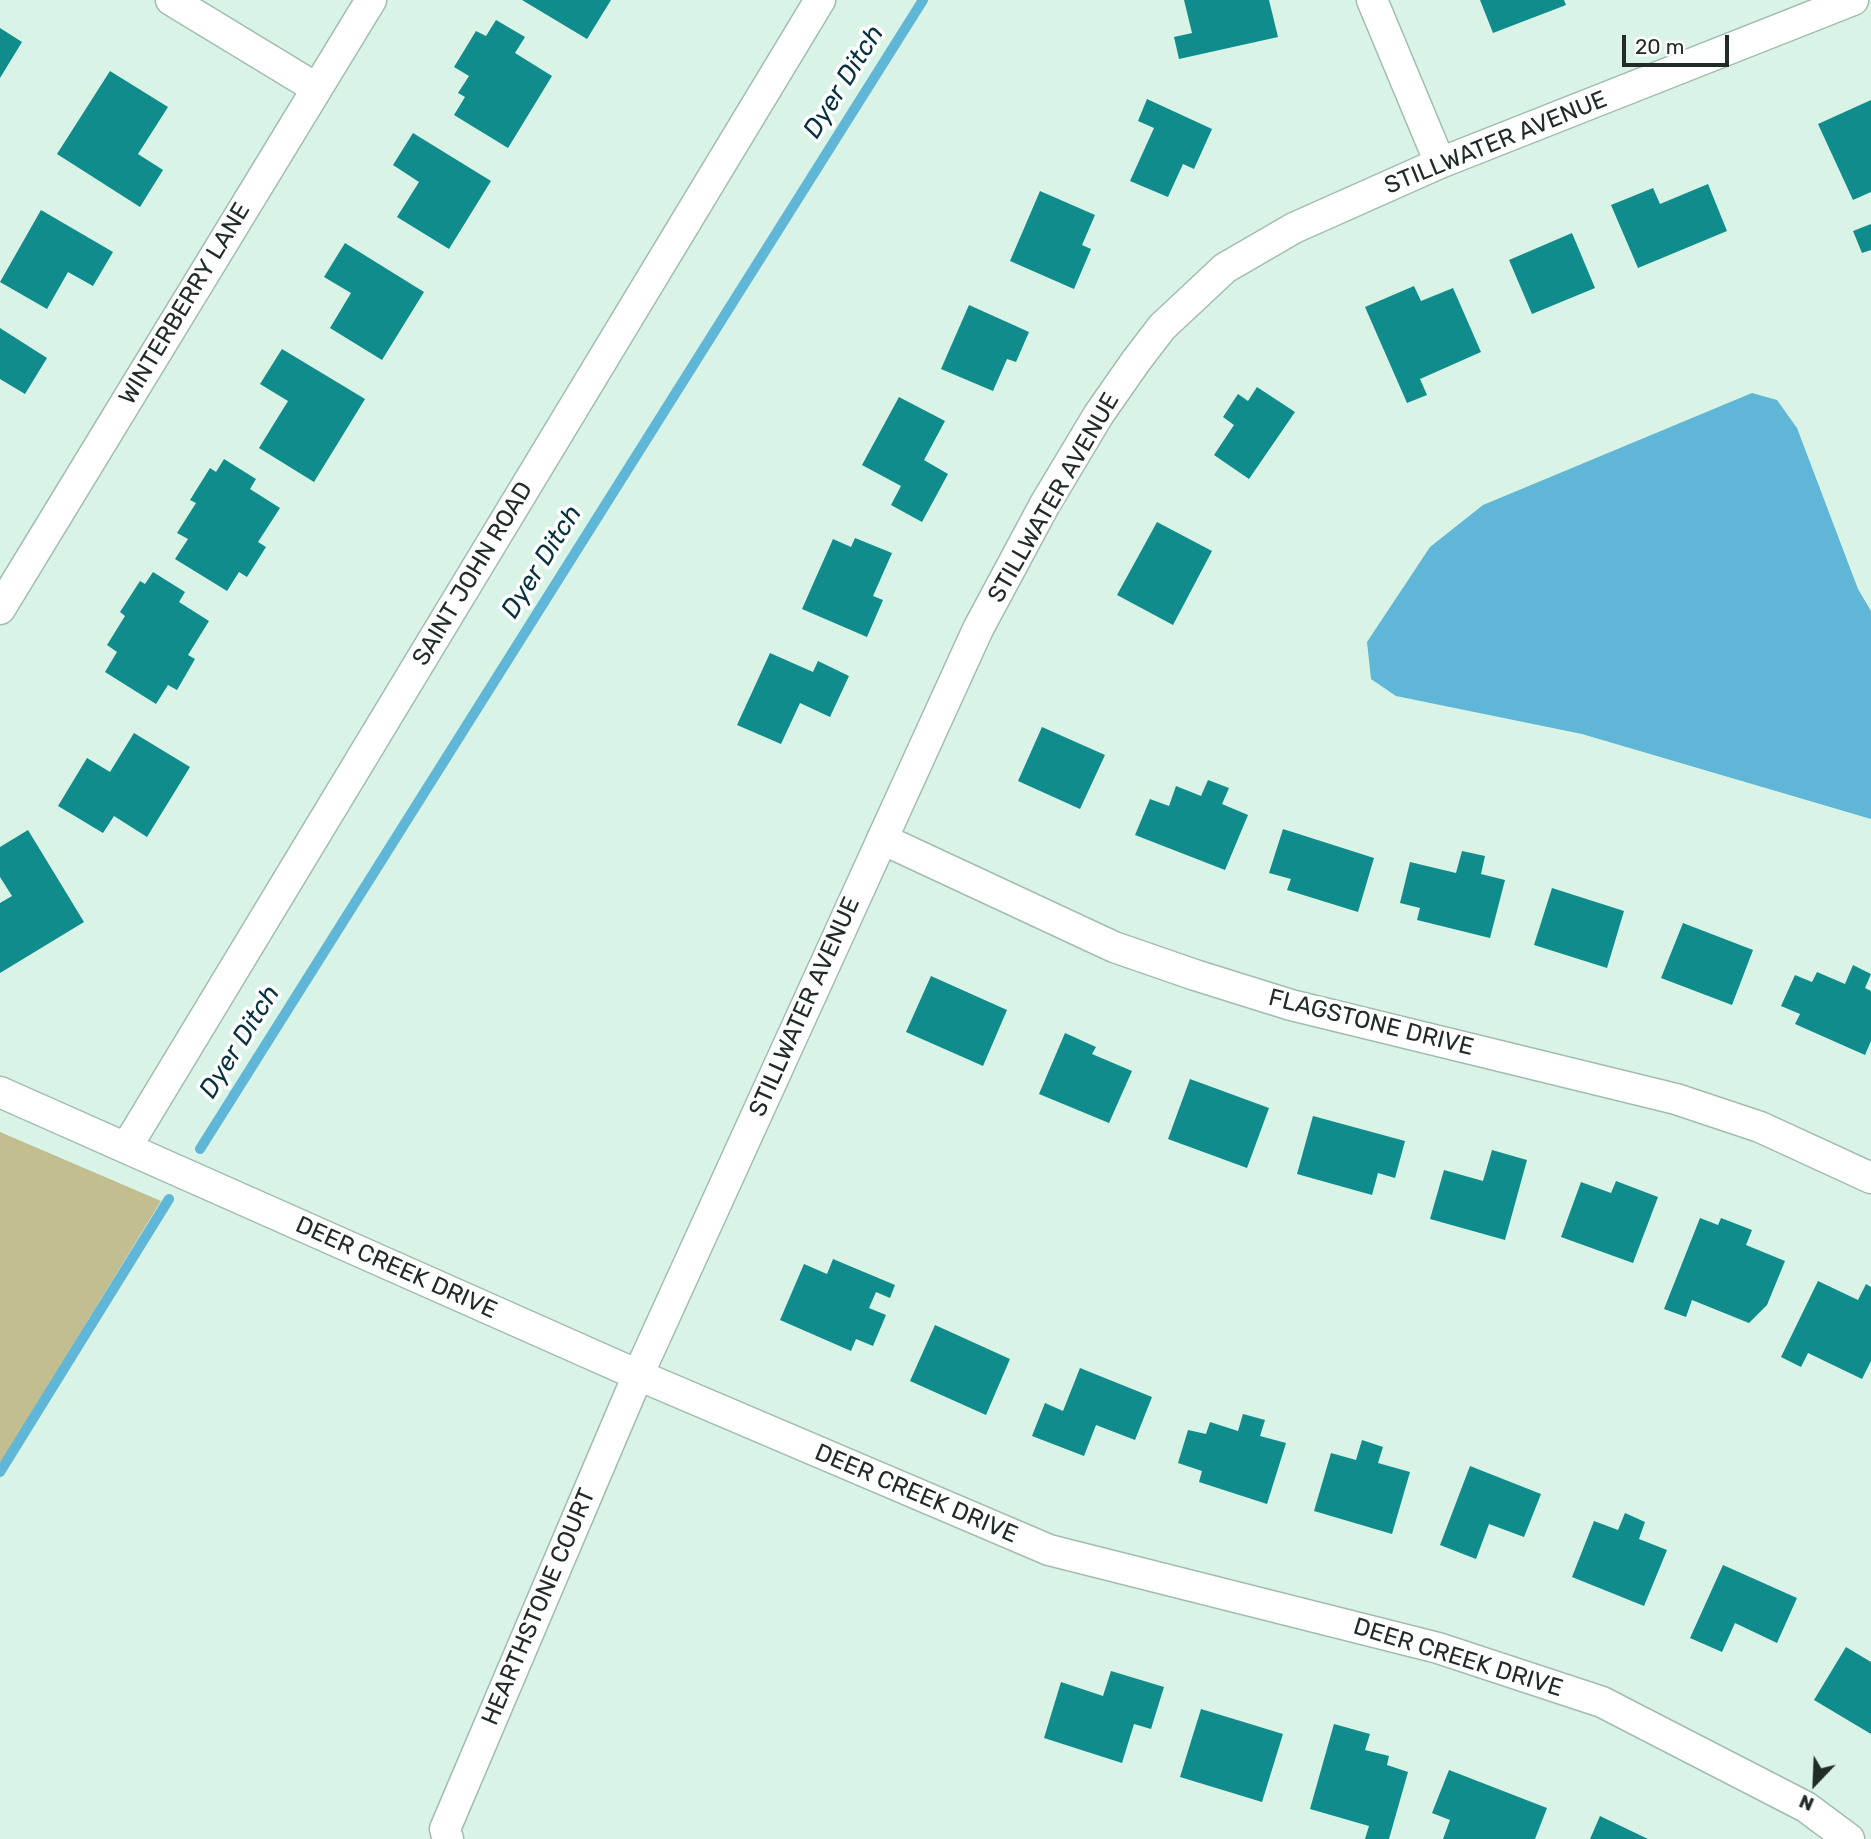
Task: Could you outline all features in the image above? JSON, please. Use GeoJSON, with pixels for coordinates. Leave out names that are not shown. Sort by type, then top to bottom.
{"type":"FeatureCollection","features":[{"type":"Feature","properties":{"kind":"street"},"geometry":{"type":"LineString","coordinates":[[171,0],[316,88]]}},
{"type":"Feature","properties":{"kind":"street","name":"WINTERBERRY LANE"},"geometry":{"type":"LineString","coordinates":[[0,609],[371,0]]}},
{"type":"Feature","properties":{"kind":"street","name":"SAINT JOHN ROAD"},"geometry":{"type":"LineString","coordinates":[[126,1148],[820,0]]}},
{"type":"Feature","properties":{"kind":"street"},"geometry":{"type":"LineString","coordinates":[[1372,0],[1440,163]]}},
{"type":"Feature","properties":{"kind":"street","name":"STILLWATER AVENUE"},"geometry":{"type":"LineString","coordinates":[[638,1375],[978,629],[1045,504],[1099,414],[1162,327],[1225,268],[1294,228],[1440,163],[1853,0]]}},
{"type":"Feature","properties":{"kind":"street","name":"FLAGSTONE DRIVE"},"geometry":{"type":"LineString","coordinates":[[882,839],[1114,947],[1195,975],[1291,1005],[1676,1099],[1760,1127],[1871,1178]]}},
{"type":"Feature","properties":{"kind":"street","name":"DEER CREEK DRIVE"},"geometry":{"type":"LineString","coordinates":[[0,1092],[638,1375],[1049,1550],[1438,1648],[1602,1702],[1805,1807],[1849,1839]]}},
{"type":"Feature","properties":{"kind":"street","name":"HEARTHSTONE COURT"},"geometry":{"type":"LineString","coordinates":[[448,1839],[445,1829],[638,1375]]}},
{"type":"Feature","properties":{"kind":"shaded area"},"geometry":{"type":"Polygon","coordinates":[[[0,1132],[161,1201],[0,1464],[0,1132]]]}},
{"type":"Feature","properties":{"kind":"water"},"geometry":{"type":"Polygon","coordinates":[[[1752,393],[1777,400],[1797,428],[1858,589],[1871,611],[1871,819],[1582,734],[1396,696],[1371,679],[1367,642],[1430,547],[1483,505],[1752,393]]]}},
{"type":"Feature","properties":{"kind":"building"},"geometry":{"type":"Polygon","coordinates":[[[522,0],[611,0],[587,39],[522,0]]]}},
{"type":"Feature","properties":{"kind":"building"},"geometry":{"type":"Polygon","coordinates":[[[1184,0],[1269,0],[1278,37],[1179,59],[1174,37],[1192,33],[1184,0]]]}},
{"type":"Feature","properties":{"kind":"building"},"geometry":{"type":"Polygon","coordinates":[[[1480,0],[1564,0],[1566,5],[1493,33],[1480,0]]]}},
{"type":"Feature","properties":{"kind":"building"},"geometry":{"type":"Polygon","coordinates":[[[496,20],[525,37],[515,53],[552,76],[508,148],[454,115],[465,97],[458,93],[469,76],[454,67],[476,31],[486,36],[496,20]]]}},
{"type":"Feature","properties":{"kind":"building"},"geometry":{"type":"Polygon","coordinates":[[[0,28],[22,42],[0,78],[0,28]]]}},
{"type":"Feature","properties":{"kind":"building"},"geometry":{"type":"Polygon","coordinates":[[[110,71],[168,107],[138,154],[163,170],[140,207],[57,154],[110,71]]]}},
{"type":"Feature","properties":{"kind":"building"},"geometry":{"type":"Polygon","coordinates":[[[1147,99],[1212,129],[1194,169],[1183,164],[1168,197],[1130,181],[1154,128],[1138,121],[1147,99]]]}},
{"type":"Feature","properties":{"kind":"building"},"geometry":{"type":"Polygon","coordinates":[[[1871,100],[1871,192],[1853,200],[1818,124],[1871,100]]]}},
{"type":"Feature","properties":{"kind":"building"},"geometry":{"type":"Polygon","coordinates":[[[413,133],[491,181],[449,249],[397,217],[419,182],[393,165],[413,133]]]}},
{"type":"Feature","properties":{"kind":"building"},"geometry":{"type":"Polygon","coordinates":[[[1708,184],[1727,231],[1638,268],[1611,205],[1653,188],[1660,204],[1708,184]]]}},
{"type":"Feature","properties":{"kind":"building"},"geometry":{"type":"Polygon","coordinates":[[[1040,191],[1095,215],[1082,245],[1091,249],[1074,289],[1010,261],[1040,191]]]}},
{"type":"Feature","properties":{"kind":"building"},"geometry":{"type":"Polygon","coordinates":[[[41,210],[113,252],[93,286],[68,272],[47,309],[0,282],[41,210]]]}},
{"type":"Feature","properties":{"kind":"building"},"geometry":{"type":"Polygon","coordinates":[[[1871,224],[1871,250],[1862,253],[1853,231],[1871,224]]]}},
{"type":"Feature","properties":{"kind":"building"},"geometry":{"type":"Polygon","coordinates":[[[1572,233],[1595,288],[1532,314],[1509,260],[1572,233]]]}},
{"type":"Feature","properties":{"kind":"building"},"geometry":{"type":"Polygon","coordinates":[[[345,243],[424,292],[382,360],[330,328],[351,293],[324,277],[345,243]]]}},
{"type":"Feature","properties":{"kind":"building"},"geometry":{"type":"Polygon","coordinates":[[[1414,286],[1421,301],[1453,288],[1481,352],[1420,379],[1427,395],[1407,403],[1365,307],[1414,286]]]}},
{"type":"Feature","properties":{"kind":"building"},"geometry":{"type":"Polygon","coordinates":[[[969,305],[1029,332],[1016,362],[1007,359],[993,391],[941,369],[969,305]]]}},
{"type":"Feature","properties":{"kind":"building"},"geometry":{"type":"Polygon","coordinates":[[[0,328],[47,358],[25,394],[0,379],[0,328]]]}},
{"type":"Feature","properties":{"kind":"building"},"geometry":{"type":"Polygon","coordinates":[[[282,349],[365,399],[314,482],[259,448],[288,401],[260,384],[282,349]]]}},
{"type":"Feature","properties":{"kind":"building"},"geometry":{"type":"Polygon","coordinates":[[[1257,387],[1295,412],[1249,479],[1214,455],[1234,425],[1223,417],[1238,394],[1248,401],[1257,387]]]}},
{"type":"Feature","properties":{"kind":"building"},"geometry":{"type":"Polygon","coordinates":[[[899,397],[945,421],[924,460],[948,474],[922,522],[891,505],[901,486],[862,465],[899,397]]]}},
{"type":"Feature","properties":{"kind":"building"},"geometry":{"type":"Polygon","coordinates":[[[224,459],[256,479],[250,489],[280,508],[258,542],[266,547],[247,577],[239,572],[227,591],[175,559],[188,539],[177,533],[196,503],[190,500],[210,468],[216,472],[224,459]]]}},
{"type":"Feature","properties":{"kind":"building"},"geometry":{"type":"Polygon","coordinates":[[[1157,522],[1212,551],[1173,625],[1117,595],[1157,522]]]}},
{"type":"Feature","properties":{"kind":"building"},"geometry":{"type":"Polygon","coordinates":[[[855,538],[892,553],[873,596],[883,600],[867,637],[802,609],[833,539],[851,547],[855,538]]]}},
{"type":"Feature","properties":{"kind":"building"},"geometry":{"type":"Polygon","coordinates":[[[153,572],[185,592],[179,602],[209,621],[188,655],[195,659],[177,690],[168,685],[156,704],[105,672],[117,652],[107,645],[125,616],[120,612],[140,581],[145,584],[153,572]]]}},
{"type":"Feature","properties":{"kind":"building"},"geometry":{"type":"Polygon","coordinates":[[[770,653],[813,672],[818,661],[849,676],[830,717],[800,703],[781,744],[737,725],[770,653]]]}},
{"type":"Feature","properties":{"kind":"building"},"geometry":{"type":"Polygon","coordinates":[[[1042,727],[1105,755],[1080,809],[1018,781],[1042,727]]]}},
{"type":"Feature","properties":{"kind":"building"},"geometry":{"type":"Polygon","coordinates":[[[134,733],[190,767],[147,837],[114,816],[103,833],[58,806],[87,758],[110,772],[134,733]]]}},
{"type":"Feature","properties":{"kind":"building"},"geometry":{"type":"Polygon","coordinates":[[[1208,780],[1229,788],[1222,804],[1248,815],[1225,870],[1135,835],[1150,799],[1169,806],[1176,786],[1201,796],[1208,780]]]}},
{"type":"Feature","properties":{"kind":"building"},"geometry":{"type":"Polygon","coordinates":[[[1283,829],[1374,858],[1358,912],[1287,890],[1291,879],[1269,873],[1283,829]]]}},
{"type":"Feature","properties":{"kind":"building"},"geometry":{"type":"Polygon","coordinates":[[[28,830],[84,922],[0,973],[0,903],[12,896],[0,877],[0,847],[28,830]]]}},
{"type":"Feature","properties":{"kind":"building"},"geometry":{"type":"Polygon","coordinates":[[[1462,851],[1485,856],[1481,874],[1505,880],[1490,938],[1417,920],[1420,908],[1400,903],[1410,862],[1456,873],[1462,851]]]}},
{"type":"Feature","properties":{"kind":"building"},"geometry":{"type":"Polygon","coordinates":[[[1552,888],[1624,911],[1607,968],[1534,945],[1552,888]]]}},
{"type":"Feature","properties":{"kind":"building"},"geometry":{"type":"Polygon","coordinates":[[[1683,923],[1753,950],[1732,1005],[1661,978],[1683,923]]]}},
{"type":"Feature","properties":{"kind":"building"},"geometry":{"type":"Polygon","coordinates":[[[1853,965],[1871,974],[1865,988],[1871,991],[1871,1041],[1865,1055],[1795,1024],[1800,1014],[1781,1006],[1795,975],[1812,982],[1817,972],[1845,984],[1853,965]]]}},
{"type":"Feature","properties":{"kind":"building"},"geometry":{"type":"Polygon","coordinates":[[[931,976],[1007,1010],[983,1066],[906,1032],[931,976]]]}},
{"type":"Feature","properties":{"kind":"building"},"geometry":{"type":"Polygon","coordinates":[[[1065,1033],[1096,1047],[1092,1054],[1132,1071],[1109,1123],[1039,1094],[1065,1033]]]}},
{"type":"Feature","properties":{"kind":"building"},"geometry":{"type":"Polygon","coordinates":[[[1190,1079],[1269,1108],[1247,1168],[1168,1139],[1190,1079]]]}},
{"type":"Feature","properties":{"kind":"building"},"geometry":{"type":"Polygon","coordinates":[[[1313,1116],[1405,1141],[1395,1178],[1378,1173],[1372,1195],[1297,1174],[1313,1116]]]}},
{"type":"Feature","properties":{"kind":"building"},"geometry":{"type":"Polygon","coordinates":[[[1492,1150],[1527,1160],[1505,1240],[1430,1219],[1444,1170],[1483,1181],[1492,1150]]]}},
{"type":"Feature","properties":{"kind":"building"},"geometry":{"type":"Polygon","coordinates":[[[1616,1181],[1658,1197],[1633,1263],[1561,1237],[1581,1182],[1611,1193],[1616,1181]]]}},
{"type":"Feature","properties":{"kind":"building"},"geometry":{"type":"Polygon","coordinates":[[[1700,1218],[1718,1225],[1721,1218],[1752,1230],[1746,1245],[1785,1261],[1767,1305],[1749,1323],[1692,1300],[1686,1317],[1664,1309],[1700,1218]]]}},
{"type":"Feature","properties":{"kind":"building"},"geometry":{"type":"Polygon","coordinates":[[[833,1259],[895,1285],[890,1298],[876,1292],[869,1308],[886,1315],[873,1346],[856,1339],[851,1351],[780,1320],[804,1264],[827,1274],[833,1259]]]}},
{"type":"Feature","properties":{"kind":"building"},"geometry":{"type":"Polygon","coordinates":[[[1818,1281],[1858,1300],[1866,1284],[1871,1287],[1871,1361],[1862,1379],[1808,1353],[1801,1367],[1781,1357],[1818,1281]]]}},
{"type":"Feature","properties":{"kind":"building"},"geometry":{"type":"Polygon","coordinates":[[[935,1325],[1010,1359],[986,1415],[910,1381],[935,1325]]]}},
{"type":"Feature","properties":{"kind":"building"},"geometry":{"type":"Polygon","coordinates":[[[1080,1368],[1152,1397],[1135,1440],[1096,1425],[1084,1456],[1032,1436],[1045,1403],[1063,1411],[1080,1368]]]}},
{"type":"Feature","properties":{"kind":"building"},"geometry":{"type":"Polygon","coordinates":[[[1243,1414],[1265,1420],[1260,1436],[1286,1443],[1267,1504],[1199,1482],[1202,1471],[1178,1463],[1188,1430],[1206,1434],[1210,1422],[1238,1431],[1243,1414]]]}},
{"type":"Feature","properties":{"kind":"building"},"geometry":{"type":"Polygon","coordinates":[[[1362,1440],[1383,1447],[1378,1463],[1410,1472],[1392,1534],[1314,1511],[1331,1453],[1356,1460],[1362,1440]]]}},
{"type":"Feature","properties":{"kind":"building"},"geometry":{"type":"Polygon","coordinates":[[[1470,1466],[1541,1494],[1524,1537],[1489,1524],[1476,1559],[1440,1545],[1470,1466]]]}},
{"type":"Feature","properties":{"kind":"building"},"geometry":{"type":"Polygon","coordinates":[[[1625,1513],[1645,1522],[1639,1539],[1667,1550],[1644,1606],[1572,1577],[1594,1521],[1618,1530],[1625,1513]]]}},
{"type":"Feature","properties":{"kind":"building"},"geometry":{"type":"Polygon","coordinates":[[[1723,1565],[1797,1598],[1777,1643],[1735,1623],[1722,1652],[1690,1638],[1723,1565]]]}},
{"type":"Feature","properties":{"kind":"building"},"geometry":{"type":"Polygon","coordinates":[[[1846,1647],[1871,1662],[1871,1734],[1814,1700],[1846,1647]]]}},
{"type":"Feature","properties":{"kind":"building"},"geometry":{"type":"Polygon","coordinates":[[[1111,1671],[1164,1687],[1151,1729],[1134,1724],[1122,1763],[1044,1738],[1061,1682],[1103,1696],[1111,1671]]]}},
{"type":"Feature","properties":{"kind":"building"},"geometry":{"type":"Polygon","coordinates":[[[1201,1709],[1283,1734],[1262,1802],[1180,1777],[1201,1709]]]}},
{"type":"Feature","properties":{"kind":"building"},"geometry":{"type":"Polygon","coordinates":[[[1334,1724],[1370,1734],[1365,1750],[1389,1756],[1387,1765],[1408,1772],[1389,1839],[1365,1839],[1369,1826],[1310,1809],[1334,1724]]]}},
{"type":"Feature","properties":{"kind":"building"},"geometry":{"type":"Polygon","coordinates":[[[1449,1770],[1547,1808],[1535,1839],[1443,1839],[1450,1820],[1432,1813],[1449,1770]]]}},
{"type":"Feature","properties":{"kind":"building"},"geometry":{"type":"Polygon","coordinates":[[[1600,1816],[1648,1839],[1590,1839],[1600,1816]]]}},
{"type":"Feature","properties":{"kind":"waterway","name":"Dyer Ditch"},"geometry":{"type":"LineString","coordinates":[[200,1149],[923,0]]}},
{"type":"Feature","properties":{"kind":"waterway","name":"Dyer Ditch"},"geometry":{"type":"LineString","coordinates":[[0,1472],[169,1199]]}}]}
